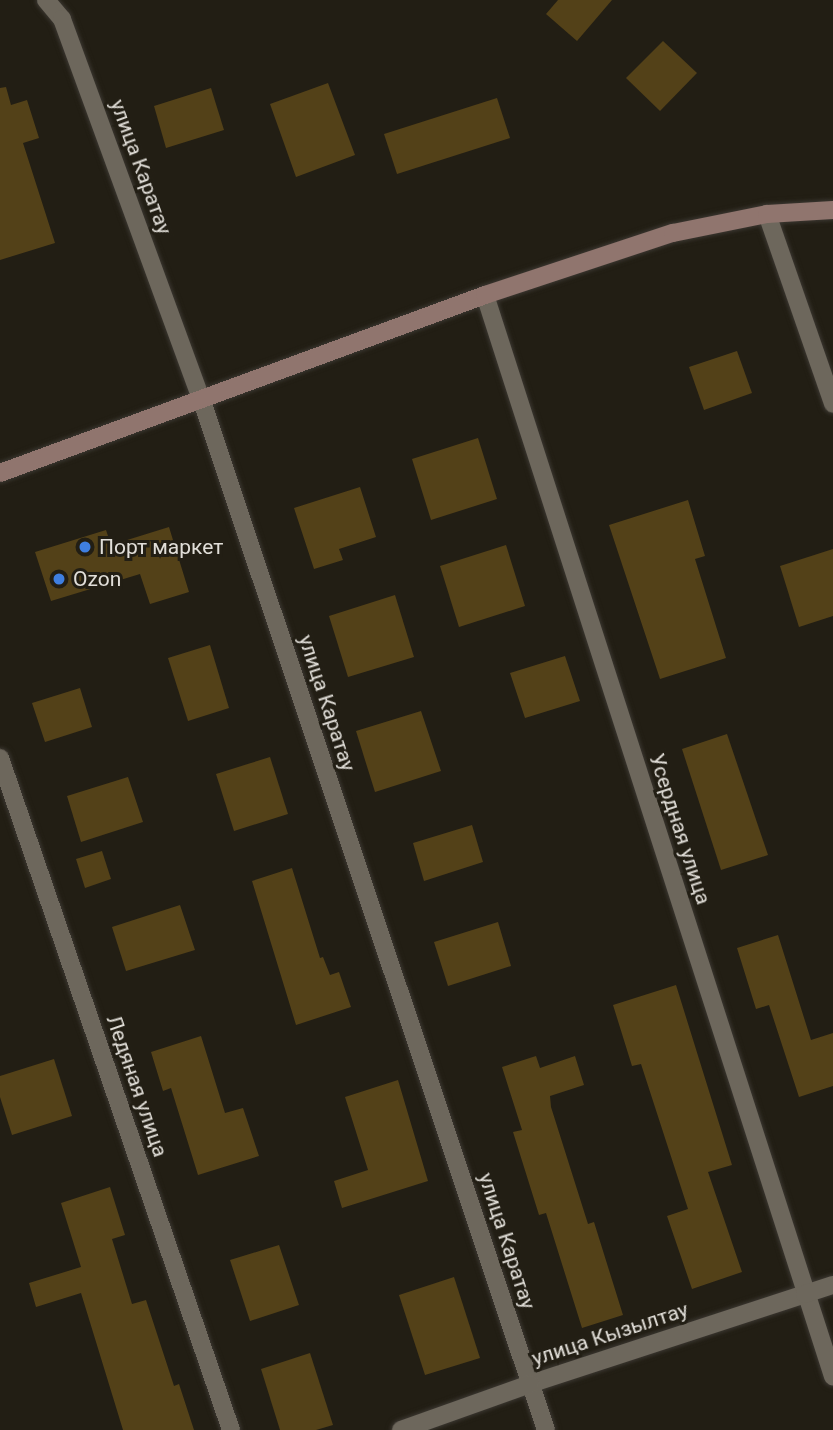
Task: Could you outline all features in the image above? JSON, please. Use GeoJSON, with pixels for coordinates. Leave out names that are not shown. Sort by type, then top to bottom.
{"type":"FeatureCollection","features":[{"type":"Feature","properties":{"kind":"street","name":"улица Каратау"},"geometry":{"type":"LineString","coordinates":[[46,0],[62,19],[201,398],[546,1430]]}},
{"type":"Feature","properties":{"kind":"street"},"geometry":{"type":"LineString","coordinates":[[0,473],[485,295],[673,233],[767,214],[833,210]]}},
{"type":"Feature","properties":{"kind":"street"},"geometry":{"type":"LineString","coordinates":[[767,214],[833,404]]}},
{"type":"Feature","properties":{"kind":"street","name":"Усердная улица"},"geometry":{"type":"LineString","coordinates":[[485,295],[833,1376]]}},
{"type":"Feature","properties":{"kind":"street","name":"Ледяная улица"},"geometry":{"type":"LineString","coordinates":[[0,758],[231,1430]]}},
{"type":"Feature","properties":{"kind":"street","name":"улица Кызылтау"},"geometry":{"type":"LineString","coordinates":[[401,1430],[530,1384],[833,1285]]}},
{"type":"Feature","properties":{"kind":"building"},"geometry":{"type":"Polygon","coordinates":[[[558,0],[612,0],[577,41],[546,14],[558,0]]]}},
{"type":"Feature","properties":{"kind":"building"},"geometry":{"type":"Polygon","coordinates":[[[663,41],[697,73],[660,111],[626,78],[663,41]]]}},
{"type":"Feature","properties":{"kind":"building"},"geometry":{"type":"Polygon","coordinates":[[[328,83],[355,155],[296,177],[270,104],[328,83]]]}},
{"type":"Feature","properties":{"kind":"building"},"geometry":{"type":"Polygon","coordinates":[[[6,87],[11,105],[27,100],[39,138],[23,143],[55,243],[0,260],[0,88],[6,87]]]}},
{"type":"Feature","properties":{"kind":"building"},"geometry":{"type":"Polygon","coordinates":[[[211,88],[224,130],[166,148],[154,106],[211,88]]]}},
{"type":"Feature","properties":{"kind":"building"},"geometry":{"type":"Polygon","coordinates":[[[497,98],[510,138],[397,174],[384,134],[497,98]]]}},
{"type":"Feature","properties":{"kind":"building"},"geometry":{"type":"Polygon","coordinates":[[[737,351],[752,393],[704,410],[689,367],[737,351]]]}},
{"type":"Feature","properties":{"kind":"building"},"geometry":{"type":"Polygon","coordinates":[[[478,438],[497,499],[431,520],[412,459],[478,438]]]}},
{"type":"Feature","properties":{"kind":"building"},"geometry":{"type":"Polygon","coordinates":[[[360,487],[376,537],[339,549],[343,560],[314,569],[294,508],[360,487]]]}},
{"type":"Feature","properties":{"kind":"building"},"geometry":{"type":"Polygon","coordinates":[[[688,500],[705,556],[695,559],[726,658],[660,679],[609,525],[688,500]]]}},
{"type":"Feature","properties":{"kind":"building"},"geometry":{"type":"Polygon","coordinates":[[[169,527],[189,592],[150,604],[140,574],[51,601],[35,552],[106,530],[111,545],[169,527]]]}},
{"type":"Feature","properties":{"kind":"building"},"geometry":{"type":"Polygon","coordinates":[[[506,545],[525,606],[459,627],[440,566],[506,545]]]}},
{"type":"Feature","properties":{"kind":"building"},"geometry":{"type":"Polygon","coordinates":[[[833,549],[833,616],[799,627],[780,566],[833,549]]]}},
{"type":"Feature","properties":{"kind":"building"},"geometry":{"type":"Polygon","coordinates":[[[395,595],[414,657],[348,677],[329,616],[395,595]]]}},
{"type":"Feature","properties":{"kind":"building"},"geometry":{"type":"Polygon","coordinates":[[[210,645],[229,708],[188,721],[168,658],[210,645]]]}},
{"type":"Feature","properties":{"kind":"building"},"geometry":{"type":"Polygon","coordinates":[[[565,656],[580,701],[525,718],[510,673],[565,656]]]}},
{"type":"Feature","properties":{"kind":"building"},"geometry":{"type":"Polygon","coordinates":[[[80,688],[92,727],[45,742],[32,703],[80,688]]]}},
{"type":"Feature","properties":{"kind":"building"},"geometry":{"type":"Polygon","coordinates":[[[421,711],[441,771],[375,792],[356,731],[421,711]]]}},
{"type":"Feature","properties":{"kind":"building"},"geometry":{"type":"Polygon","coordinates":[[[727,734],[768,855],[721,870],[682,749],[727,734]]]}},
{"type":"Feature","properties":{"kind":"building"},"geometry":{"type":"Polygon","coordinates":[[[270,757],[288,814],[234,831],[216,774],[270,757]]]}},
{"type":"Feature","properties":{"kind":"building"},"geometry":{"type":"Polygon","coordinates":[[[128,777],[143,822],[81,842],[67,796],[128,777]]]}},
{"type":"Feature","properties":{"kind":"building"},"geometry":{"type":"Polygon","coordinates":[[[472,825],[483,862],[424,881],[413,843],[472,825]]]}},
{"type":"Feature","properties":{"kind":"building"},"geometry":{"type":"Polygon","coordinates":[[[102,851],[111,879],[85,888],[76,859],[102,851]]]}},
{"type":"Feature","properties":{"kind":"building"},"geometry":{"type":"Polygon","coordinates":[[[292,868],[320,958],[323,957],[330,975],[339,972],[351,1007],[296,1025],[252,881],[292,868]]]}},
{"type":"Feature","properties":{"kind":"building"},"geometry":{"type":"Polygon","coordinates":[[[180,905],[195,950],[126,971],[112,927],[180,905]]]}},
{"type":"Feature","properties":{"kind":"building"},"geometry":{"type":"Polygon","coordinates":[[[498,922],[511,966],[448,986],[434,942],[498,922]]]}},
{"type":"Feature","properties":{"kind":"building"},"geometry":{"type":"Polygon","coordinates":[[[778,935],[811,1040],[833,1033],[833,1086],[799,1097],[769,1005],[756,1009],[737,948],[778,935]]]}},
{"type":"Feature","properties":{"kind":"building"},"geometry":{"type":"Polygon","coordinates":[[[676,985],[732,1165],[708,1172],[742,1272],[692,1289],[667,1216],[688,1209],[641,1064],[632,1066],[613,1005],[676,985]]]}},
{"type":"Feature","properties":{"kind":"building"},"geometry":{"type":"Polygon","coordinates":[[[201,1036],[225,1113],[243,1108],[259,1156],[198,1175],[171,1088],[163,1091],[151,1052],[201,1036]]]}},
{"type":"Feature","properties":{"kind":"building"},"geometry":{"type":"Polygon","coordinates":[[[536,1056],[540,1068],[575,1056],[584,1085],[550,1096],[551,1107],[588,1224],[594,1222],[623,1315],[582,1328],[546,1213],[539,1215],[513,1132],[522,1130],[502,1067],[536,1056]]]}},
{"type":"Feature","properties":{"kind":"building"},"geometry":{"type":"Polygon","coordinates":[[[54,1059],[72,1116],[12,1135],[0,1097],[0,1076],[54,1059]]]}},
{"type":"Feature","properties":{"kind":"building"},"geometry":{"type":"Polygon","coordinates":[[[398,1080],[428,1181],[342,1208],[334,1181],[368,1170],[345,1097],[398,1080]]]}},
{"type":"Feature","properties":{"kind":"building"},"geometry":{"type":"Polygon","coordinates":[[[110,1187],[125,1235],[112,1239],[132,1304],[146,1300],[174,1386],[179,1384],[194,1430],[123,1430],[81,1293],[36,1307],[29,1283],[81,1267],[61,1203],[110,1187]]]}},
{"type":"Feature","properties":{"kind":"building"},"geometry":{"type":"Polygon","coordinates":[[[279,1245],[299,1305],[250,1321],[230,1260],[279,1245]]]}},
{"type":"Feature","properties":{"kind":"building"},"geometry":{"type":"Polygon","coordinates":[[[454,1277],[480,1358],[425,1375],[399,1295],[454,1277]]]}},
{"type":"Feature","properties":{"kind":"building"},"geometry":{"type":"Polygon","coordinates":[[[310,1353],[333,1425],[316,1430],[280,1430],[261,1369],[310,1353]]]}},
{"type":"Feature","properties":{"kind":"place","name":"Порт маркет"},"geometry":{"type":"Point","coordinates":[85,547]}},
{"type":"Feature","properties":{"kind":"place","name":"Ozon"},"geometry":{"type":"Point","coordinates":[59,579]}}]}
